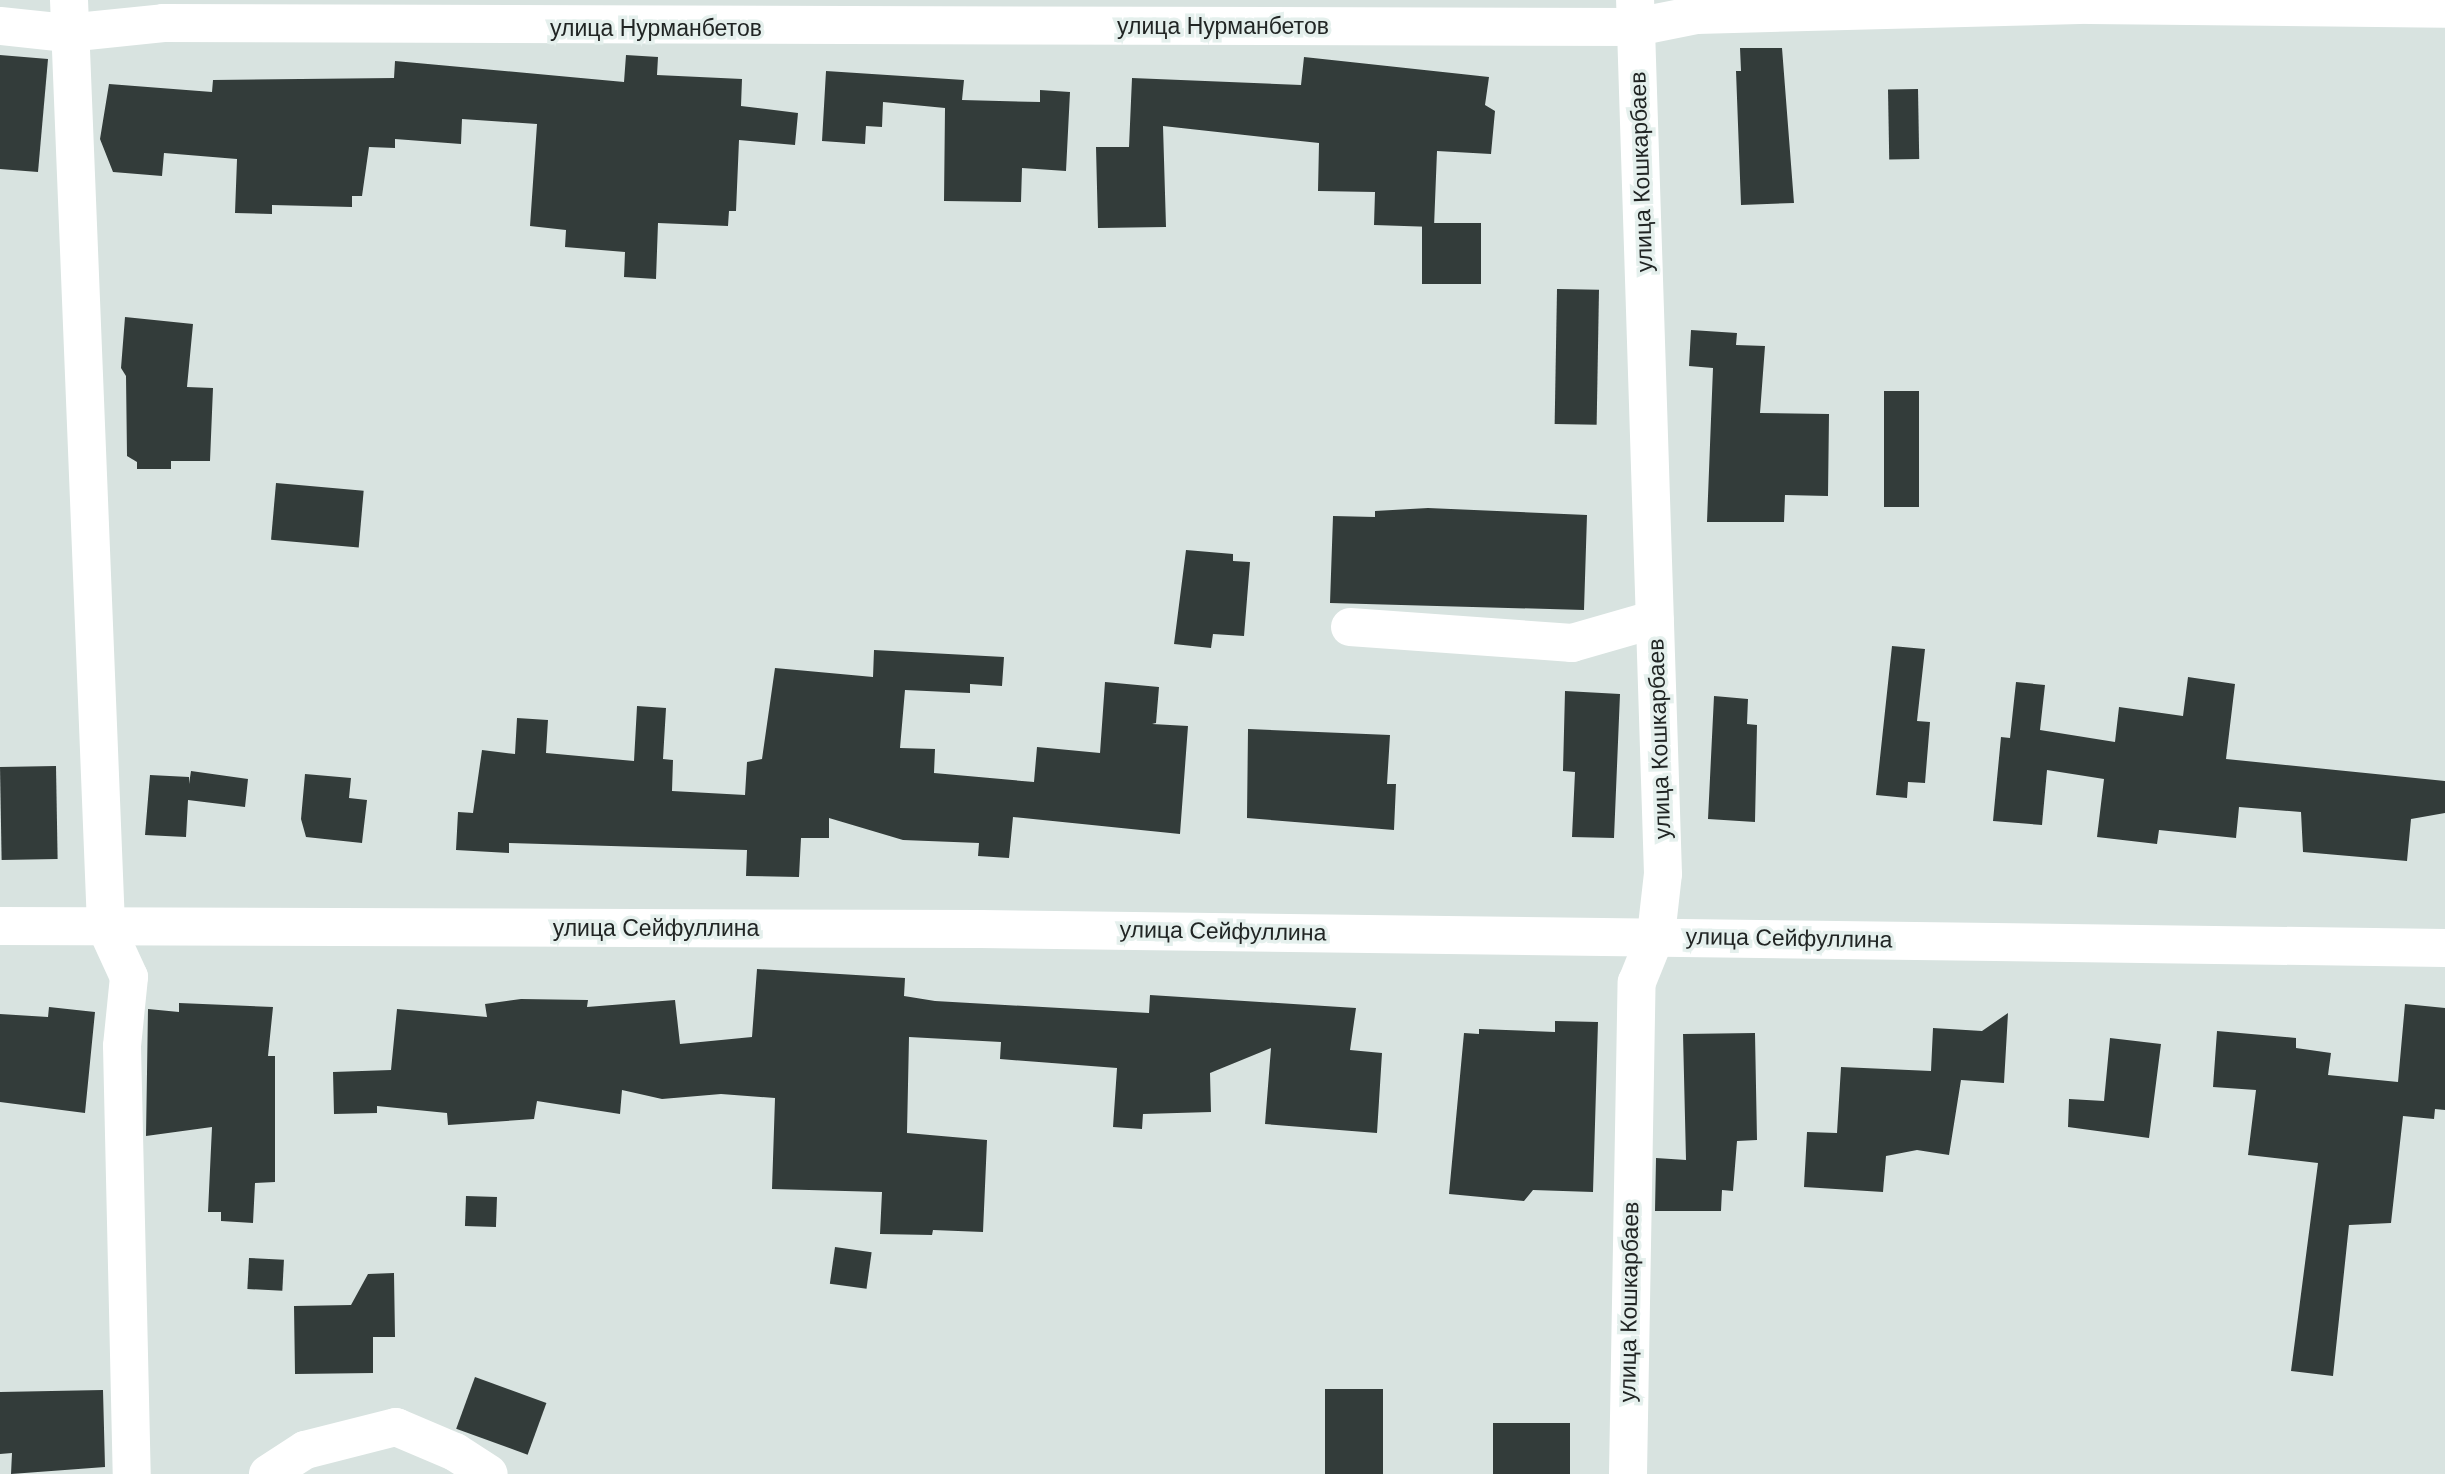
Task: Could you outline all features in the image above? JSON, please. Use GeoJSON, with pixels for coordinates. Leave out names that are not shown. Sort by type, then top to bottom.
{"type":"FeatureCollection","features":[{"type":"Feature","properties":{"kind":"street","name":"улица Нурманбетов"},"geometry":{"type":"LineString","coordinates":[[0,26],[68,17],[163,23],[1635,13],[1696,15],[2088,5],[2445,9]]}},
{"type":"Feature","properties":{"kind":"street","name":"улица Кошкарбаев"},"geometry":{"type":"LineString","coordinates":[[1628,1474],[1637,982],[1656,935],[1663,874],[1635,13]]}},
{"type":"Feature","properties":{"kind":"street"},"geometry":{"type":"LineString","coordinates":[[68,17],[106,927],[129,977],[122,1046],[132,1474]]}},
{"type":"Feature","properties":{"kind":"street"},"geometry":{"type":"LineString","coordinates":[[1350,627],[1572,643],[1655,619]]}},
{"type":"Feature","properties":{"kind":"street","name":"улица Сейфуллина"},"geometry":{"type":"LineString","coordinates":[[0,926],[1656,935],[2445,948]]}},
{"type":"Feature","properties":{"kind":"street"},"geometry":{"type":"LineString","coordinates":[[268,1474],[305,1450],[396,1427],[455,1452],[489,1474]]}},
{"type":"Feature","properties":{"kind":"building"},"geometry":{"type":"Polygon","coordinates":[[[1740,48],[1782,48],[1794,203],[1741,205],[1736,71],[1741,71],[1740,48]]]}},
{"type":"Feature","properties":{"kind":"building"},"geometry":{"type":"Polygon","coordinates":[[[0,55],[48,59],[38,172],[0,169],[0,55]]]}},
{"type":"Feature","properties":{"kind":"building"},"geometry":{"type":"Polygon","coordinates":[[[626,55],[658,57],[657,75],[742,79],[741,106],[798,113],[795,145],[739,140],[736,211],[729,211],[728,226],[658,223],[656,279],[624,277],[625,252],[565,247],[566,230],[530,226],[537,124],[462,119],[461,144],[395,139],[395,148],[369,147],[362,196],[352,196],[352,207],[272,205],[272,214],[235,213],[237,159],[164,153],[162,176],[113,172],[100,139],[109,84],[212,92],[213,80],[394,78],[395,61],[624,82],[626,55]]]}},
{"type":"Feature","properties":{"kind":"building"},"geometry":{"type":"Polygon","coordinates":[[[1304,57],[1489,77],[1485,105],[1495,111],[1491,154],[1437,151],[1434,227],[1374,225],[1375,192],[1318,191],[1319,143],[1163,126],[1166,227],[1098,228],[1096,147],[1129,147],[1132,78],[1301,85],[1304,57]]]}},
{"type":"Feature","properties":{"kind":"building"},"geometry":{"type":"Polygon","coordinates":[[[826,71],[964,80],[962,100],[1040,102],[1040,90],[1070,92],[1066,171],[1022,168],[1021,202],[944,201],[945,108],[883,102],[882,127],[866,126],[865,144],[822,141],[826,71]]]}},
{"type":"Feature","properties":{"kind":"building"},"geometry":{"type":"Polygon","coordinates":[[[1918,89],[1919,159],[1889,160],[1888,90],[1918,89]]]}},
{"type":"Feature","properties":{"kind":"building"},"geometry":{"type":"Polygon","coordinates":[[[1422,223],[1481,223],[1481,284],[1422,284],[1422,223]]]}},
{"type":"Feature","properties":{"kind":"building"},"geometry":{"type":"Polygon","coordinates":[[[1557,289],[1599,290],[1597,425],[1555,424],[1557,289]]]}},
{"type":"Feature","properties":{"kind":"building"},"geometry":{"type":"Polygon","coordinates":[[[125,317],[193,324],[187,387],[213,388],[210,461],[171,461],[171,469],[137,469],[137,462],[127,456],[126,376],[121,368],[125,317]]]}},
{"type":"Feature","properties":{"kind":"building"},"geometry":{"type":"Polygon","coordinates":[[[1691,330],[1737,333],[1736,345],[1765,346],[1760,413],[1829,414],[1828,496],[1785,495],[1784,522],[1707,522],[1713,368],[1689,366],[1691,330]]]}},
{"type":"Feature","properties":{"kind":"building"},"geometry":{"type":"Polygon","coordinates":[[[1884,391],[1919,391],[1919,507],[1884,507],[1884,391]]]}},
{"type":"Feature","properties":{"kind":"building"},"geometry":{"type":"Polygon","coordinates":[[[276,483],[364,491],[359,547],[271,540],[276,483]]]}},
{"type":"Feature","properties":{"kind":"building"},"geometry":{"type":"Polygon","coordinates":[[[1428,508],[1587,515],[1584,610],[1330,603],[1333,516],[1375,517],[1375,511],[1428,508]]]}},
{"type":"Feature","properties":{"kind":"building"},"geometry":{"type":"Polygon","coordinates":[[[1186,550],[1233,554],[1233,561],[1250,562],[1244,636],[1213,634],[1211,648],[1174,644],[1186,550]]]}},
{"type":"Feature","properties":{"kind":"building"},"geometry":{"type":"Polygon","coordinates":[[[1892,646],[1925,649],[1917,721],[1930,722],[1925,783],[1908,782],[1907,798],[1876,795],[1892,646]]]}},
{"type":"Feature","properties":{"kind":"building"},"geometry":{"type":"Polygon","coordinates":[[[874,650],[1004,657],[1002,686],[970,684],[970,693],[905,690],[900,748],[935,749],[934,773],[1034,782],[1037,747],[1100,753],[1105,682],[1159,687],[1156,723],[1152,724],[1188,726],[1180,834],[1013,817],[1009,858],[978,856],[979,843],[903,840],[829,818],[829,838],[801,838],[799,877],[746,876],[747,850],[509,843],[509,853],[456,850],[458,812],[473,813],[482,750],[515,754],[517,718],[548,720],[546,753],[634,761],[637,706],[666,708],[663,759],[673,760],[672,791],[745,795],[747,762],[762,759],[775,668],[873,677],[874,650]]]}},
{"type":"Feature","properties":{"kind":"building"},"geometry":{"type":"Polygon","coordinates":[[[2188,677],[2235,684],[2226,759],[2445,781],[2445,813],[2411,819],[2407,861],[2303,852],[2301,812],[2239,807],[2236,838],[2159,830],[2157,844],[2097,837],[2104,779],[2047,770],[2042,825],[1993,821],[2001,737],[2010,738],[2016,682],[2045,685],[2040,730],[2115,742],[2119,707],[2183,716],[2188,677]]]}},
{"type":"Feature","properties":{"kind":"building"},"geometry":{"type":"Polygon","coordinates":[[[1565,691],[1620,694],[1614,838],[1572,837],[1575,772],[1563,771],[1565,691]]]}},
{"type":"Feature","properties":{"kind":"building"},"geometry":{"type":"Polygon","coordinates":[[[1714,696],[1748,699],[1747,724],[1757,725],[1755,822],[1708,819],[1714,696]]]}},
{"type":"Feature","properties":{"kind":"building"},"geometry":{"type":"Polygon","coordinates":[[[1248,729],[1390,735],[1387,784],[1396,784],[1394,830],[1247,818],[1248,729]]]}},
{"type":"Feature","properties":{"kind":"building"},"geometry":{"type":"Polygon","coordinates":[[[56,766],[58,859],[2,860],[0,767],[56,766]]]}},
{"type":"Feature","properties":{"kind":"building"},"geometry":{"type":"Polygon","coordinates":[[[191,771],[248,779],[245,807],[188,800],[186,837],[145,835],[150,775],[189,777],[189,784],[191,771]]]}},
{"type":"Feature","properties":{"kind":"building"},"geometry":{"type":"Polygon","coordinates":[[[305,774],[351,778],[349,798],[367,800],[362,843],[306,837],[301,819],[305,774]]]}},
{"type":"Feature","properties":{"kind":"building"},"geometry":{"type":"Polygon","coordinates":[[[757,969],[905,978],[904,996],[935,1001],[1149,1013],[1150,995],[1356,1008],[1350,1050],[1382,1053],[1377,1133],[1265,1124],[1271,1048],[1210,1073],[1211,1112],[1143,1114],[1142,1129],[1113,1127],[1117,1068],[1000,1059],[1001,1042],[909,1037],[907,1133],[987,1140],[983,1232],[933,1230],[932,1235],[880,1234],[882,1192],[772,1189],[775,1098],[721,1094],[662,1099],[622,1090],[620,1114],[537,1101],[534,1119],[448,1125],[447,1113],[377,1106],[377,1113],[334,1114],[333,1072],[391,1070],[397,1009],[487,1017],[485,1004],[521,999],[588,1000],[587,1007],[675,1000],[680,1044],[752,1037],[757,969]]]}},
{"type":"Feature","properties":{"kind":"building"},"geometry":{"type":"Polygon","coordinates":[[[179,1003],[273,1007],[268,1056],[275,1056],[275,1182],[255,1183],[253,1223],[221,1221],[221,1212],[208,1212],[212,1127],[146,1136],[148,1009],[179,1012],[179,1003]]]}},
{"type":"Feature","properties":{"kind":"building"},"geometry":{"type":"Polygon","coordinates":[[[2405,1004],[2445,1008],[2445,1110],[2435,1109],[2434,1119],[2403,1116],[2391,1223],[2349,1225],[2333,1376],[2291,1371],[2318,1163],[2248,1155],[2256,1090],[2213,1087],[2217,1031],[2296,1038],[2296,1048],[2331,1053],[2328,1075],[2398,1082],[2405,1004]]]}},
{"type":"Feature","properties":{"kind":"building"},"geometry":{"type":"Polygon","coordinates":[[[49,1007],[95,1012],[85,1113],[0,1102],[0,1014],[48,1017],[49,1007]]]}},
{"type":"Feature","properties":{"kind":"building"},"geometry":{"type":"Polygon","coordinates":[[[2008,1013],[2004,1083],[1961,1080],[1949,1155],[1917,1150],[1886,1156],[1883,1192],[1804,1187],[1807,1132],[1837,1133],[1841,1067],[1931,1071],[1933,1028],[1982,1031],[2008,1013]]]}},
{"type":"Feature","properties":{"kind":"building"},"geometry":{"type":"Polygon","coordinates":[[[1555,1021],[1598,1022],[1593,1192],[1533,1190],[1524,1201],[1449,1194],[1464,1033],[1479,1034],[1479,1029],[1555,1032],[1555,1021]]]}},
{"type":"Feature","properties":{"kind":"building"},"geometry":{"type":"Polygon","coordinates":[[[1755,1033],[1757,1140],[1737,1141],[1733,1191],[1722,1190],[1721,1211],[1655,1211],[1656,1158],[1686,1160],[1683,1034],[1755,1033]]]}},
{"type":"Feature","properties":{"kind":"building"},"geometry":{"type":"Polygon","coordinates":[[[2110,1038],[2161,1044],[2149,1138],[2068,1127],[2069,1099],[2104,1101],[2110,1038]]]}},
{"type":"Feature","properties":{"kind":"building"},"geometry":{"type":"Polygon","coordinates":[[[466,1196],[497,1197],[496,1227],[465,1226],[466,1196]]]}},
{"type":"Feature","properties":{"kind":"building"},"geometry":{"type":"Polygon","coordinates":[[[835,1247],[872,1252],[866,1289],[830,1284],[835,1247]]]}},
{"type":"Feature","properties":{"kind":"building"},"geometry":{"type":"Polygon","coordinates":[[[249,1258],[284,1260],[282,1291],[247,1289],[249,1258]]]}},
{"type":"Feature","properties":{"kind":"building"},"geometry":{"type":"Polygon","coordinates":[[[394,1273],[395,1337],[373,1337],[373,1373],[295,1374],[294,1306],[351,1305],[368,1274],[394,1273]]]}},
{"type":"Feature","properties":{"kind":"building"},"geometry":{"type":"Polygon","coordinates":[[[475,1377],[546,1403],[528,1455],[456,1429],[475,1377]]]}},
{"type":"Feature","properties":{"kind":"building"},"geometry":{"type":"Polygon","coordinates":[[[1325,1389],[1383,1389],[1383,1474],[1325,1474],[1325,1389]]]}},
{"type":"Feature","properties":{"kind":"building"},"geometry":{"type":"Polygon","coordinates":[[[103,1390],[105,1467],[11,1474],[12,1453],[0,1454],[0,1392],[103,1390]]]}},
{"type":"Feature","properties":{"kind":"building"},"geometry":{"type":"Polygon","coordinates":[[[1493,1423],[1570,1423],[1570,1474],[1493,1474],[1493,1423]]]}}]}
